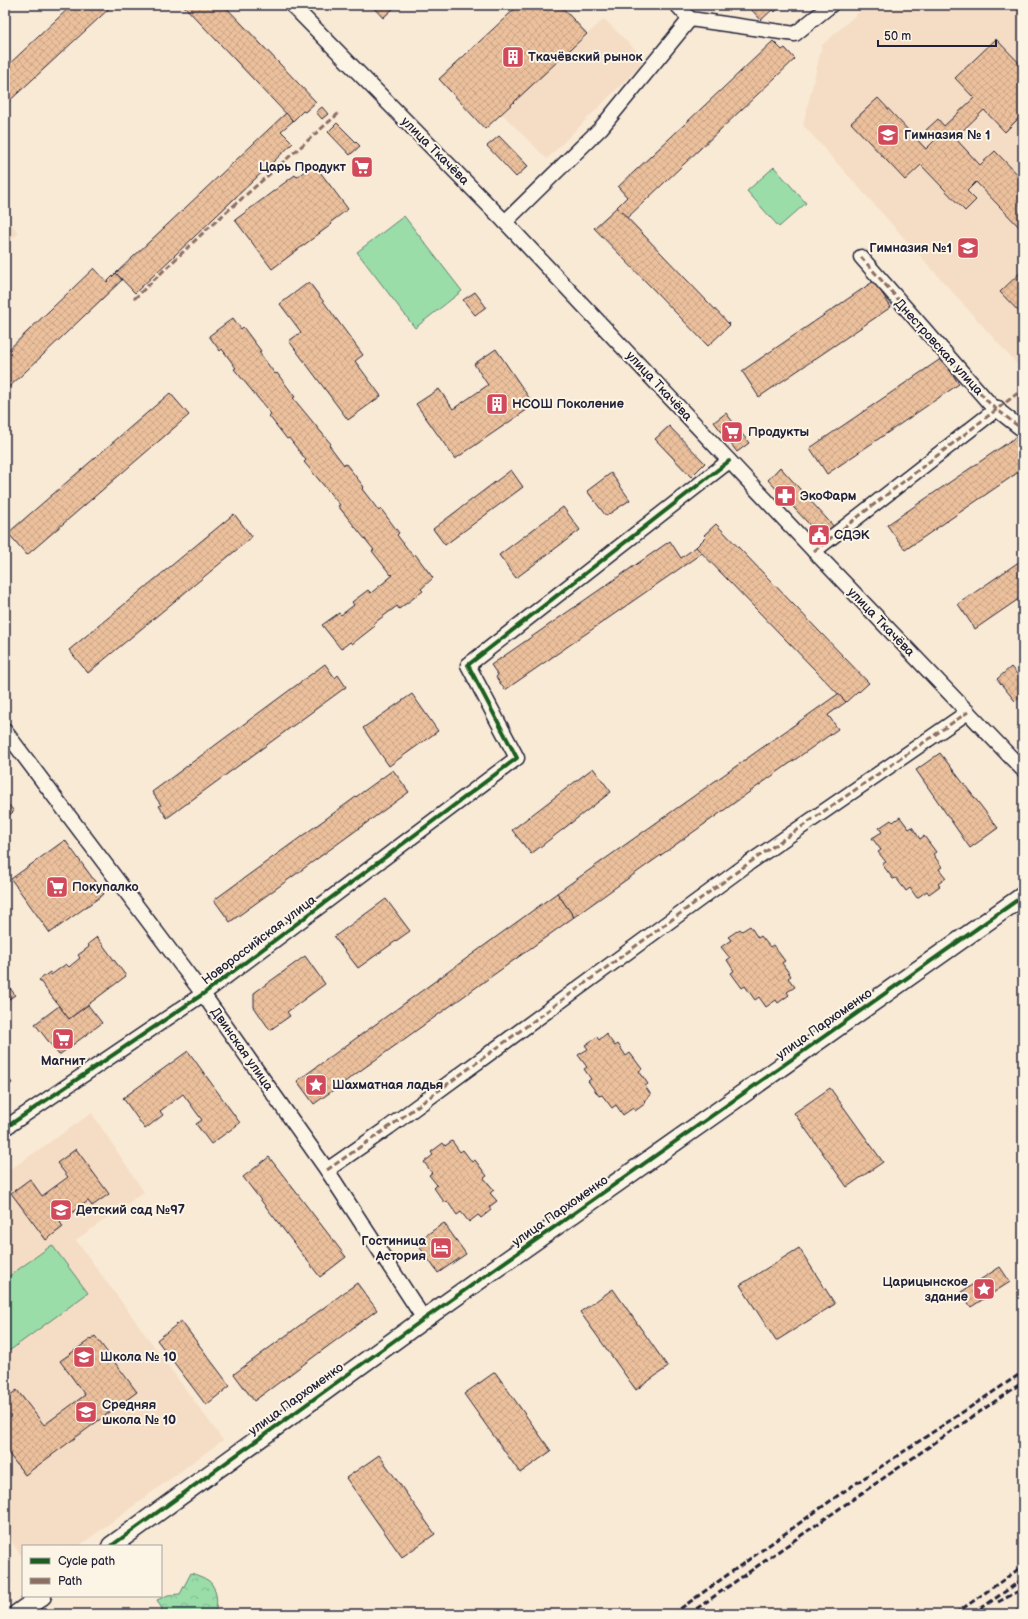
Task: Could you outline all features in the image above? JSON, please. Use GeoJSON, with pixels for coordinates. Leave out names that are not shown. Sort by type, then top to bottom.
{"type":"FeatureCollection","features":[{"type":"Feature","properties":{"kind":"street","name":"улица Ткачёва"},"geometry":{"type":"LineString","coordinates":[[292,5],[505,222],[814,551],[1023,770]]}},
{"type":"Feature","properties":{"kind":"street"},"geometry":{"type":"LineString","coordinates":[[677,5],[690,19],[795,34],[831,5]]}},
{"type":"Feature","properties":{"kind":"street"},"geometry":{"type":"LineString","coordinates":[[505,222],[601,128],[690,19]]}},
{"type":"Feature","properties":{"kind":"street","name":"Днестровская улица"},"geometry":{"type":"LineString","coordinates":[[861,257],[990,404],[998,408],[1023,430]]}},
{"type":"Feature","properties":{"kind":"street"},"geometry":{"type":"LineString","coordinates":[[814,551],[998,408]]}},
{"type":"Feature","properties":{"kind":"street","name":"Новороссийская улица"},"geometry":{"type":"LineString","coordinates":[[5,1128],[203,994],[517,758],[468,665],[729,461]]}},
{"type":"Feature","properties":{"kind":"street"},"geometry":{"type":"LineString","coordinates":[[327,1170],[389,1127],[749,863],[968,712]]}},
{"type":"Feature","properties":{"kind":"street","name":"Двинская улица"},"geometry":{"type":"LineString","coordinates":[[5,731],[203,994],[327,1170],[424,1319]]}},
{"type":"Feature","properties":{"kind":"street","name":"улица Пархоменко"},"geometry":{"type":"LineString","coordinates":[[112,1545],[424,1319],[1023,896]]}},
{"type":"Feature","properties":{"kind":"street"},"geometry":{"type":"LineString","coordinates":[[17,1614],[41,1597]]}},
{"type":"Feature","properties":{"kind":"shaded area","name":"Гимназия №1"},"geometry":{"type":"Polygon","coordinates":[[[867,5],[1023,5],[1023,371],[803,125],[822,45],[867,5]]]}},
{"type":"Feature","properties":{"kind":"shaded area"},"geometry":{"type":"Polygon","coordinates":[[[604,19],[646,60],[547,159],[501,113],[604,19]]]}},
{"type":"Feature","properties":{"kind":"shaded area"},"geometry":{"type":"Polygon","coordinates":[[[5,218],[19,233],[5,246],[5,218]]]}},
{"type":"Feature","properties":{"kind":"shaded area","name":"Школа № 10"},"geometry":{"type":"Polygon","coordinates":[[[92,1113],[144,1192],[76,1240],[223,1440],[80,1545],[22,1545],[22,1557],[5,1533],[5,1275],[7,1273],[5,1270],[5,1173],[92,1113]]]}},
{"type":"Feature","properties":{"kind":"green space"},"geometry":{"type":"Polygon","coordinates":[[[774,167],[806,203],[779,227],[747,191],[774,167]]]}},
{"type":"Feature","properties":{"kind":"green space"},"geometry":{"type":"Polygon","coordinates":[[[404,216],[462,291],[415,328],[357,252],[404,216]]]}},
{"type":"Feature","properties":{"kind":"green space"},"geometry":{"type":"Polygon","coordinates":[[[52,1245],[88,1293],[5,1354],[5,1279],[52,1245]]]}},
{"type":"Feature","properties":{"kind":"green space"},"geometry":{"type":"Polygon","coordinates":[[[191,1573],[202,1577],[212,1584],[217,1601],[214,1614],[159,1614],[162,1609],[157,1600],[168,1595],[180,1594],[191,1573]]]}},
{"type":"Feature","properties":{"kind":"building"},"geometry":{"type":"Polygon","coordinates":[[[72,5],[113,5],[5,105],[5,68],[72,5]]]}},
{"type":"Feature","properties":{"kind":"building"},"geometry":{"type":"Polygon","coordinates":[[[183,5],[224,5],[316,102],[305,112],[303,111],[293,121],[183,5]]]}},
{"type":"Feature","properties":{"kind":"building"},"geometry":{"type":"Polygon","coordinates":[[[371,5],[397,5],[383,18],[371,5]]]}},
{"type":"Feature","properties":{"kind":"building","name":"Ткачёвский рынок"},"geometry":{"type":"Polygon","coordinates":[[[519,5],[560,5],[587,34],[485,129],[439,79],[519,5]]]}},
{"type":"Feature","properties":{"kind":"building"},"geometry":{"type":"Polygon","coordinates":[[[747,5],[782,5],[775,12],[773,9],[761,20],[747,5]]]}},
{"type":"Feature","properties":{"kind":"building","name":"Гимназия № 1"},"geometry":{"type":"Polygon","coordinates":[[[996,39],[1023,67],[1023,114],[1005,132],[984,110],[955,138],[980,165],[995,151],[1023,180],[1023,231],[976,182],[967,191],[976,200],[965,211],[921,165],[905,180],[851,123],[878,98],[926,149],[935,140],[926,130],[938,119],[944,126],[974,98],[955,78],[996,39]]]}},
{"type":"Feature","properties":{"kind":"building"},"geometry":{"type":"Polygon","coordinates":[[[773,41],[782,50],[785,48],[795,59],[627,218],[617,207],[627,197],[618,187],[773,41]]]}},
{"type":"Feature","properties":{"kind":"building"},"geometry":{"type":"Polygon","coordinates":[[[322,107],[328,114],[322,119],[316,112],[322,107]]]}},
{"type":"Feature","properties":{"kind":"building"},"geometry":{"type":"Polygon","coordinates":[[[286,113],[293,121],[281,131],[293,143],[135,293],[116,273],[286,113]]]}},
{"type":"Feature","properties":{"kind":"building"},"geometry":{"type":"Polygon","coordinates":[[[337,123],[360,146],[350,155],[328,132],[337,123]]]}},
{"type":"Feature","properties":{"kind":"building"},"geometry":{"type":"Polygon","coordinates":[[[499,136],[528,166],[516,177],[487,146],[499,136]]]}},
{"type":"Feature","properties":{"kind":"building"},"geometry":{"type":"Polygon","coordinates":[[[362,158],[370,167],[362,174],[354,166],[362,158]]]}},
{"type":"Feature","properties":{"kind":"building"},"geometry":{"type":"Polygon","coordinates":[[[314,164],[348,209],[331,222],[332,224],[272,269],[235,220],[295,175],[297,177],[314,164]]]}},
{"type":"Feature","properties":{"kind":"building"},"geometry":{"type":"Polygon","coordinates":[[[617,207],[730,325],[708,346],[594,228],[617,207]]]}},
{"type":"Feature","properties":{"kind":"building"},"geometry":{"type":"Polygon","coordinates":[[[94,268],[107,282],[116,273],[122,280],[5,391],[5,353],[94,268]]]}},
{"type":"Feature","properties":{"kind":"building"},"geometry":{"type":"Polygon","coordinates":[[[1023,270],[1023,316],[1000,292],[1023,270]]]}},
{"type":"Feature","properties":{"kind":"building"},"geometry":{"type":"Polygon","coordinates":[[[874,281],[891,307],[759,397],[742,371],[874,281]]]}},
{"type":"Feature","properties":{"kind":"building"},"geometry":{"type":"Polygon","coordinates":[[[309,282],[363,355],[355,361],[381,396],[348,420],[289,341],[301,332],[280,304],[309,282]]]}},
{"type":"Feature","properties":{"kind":"building"},"geometry":{"type":"Polygon","coordinates":[[[475,292],[486,307],[475,315],[463,300],[475,292]]]}},
{"type":"Feature","properties":{"kind":"building"},"geometry":{"type":"Polygon","coordinates":[[[233,318],[241,329],[243,327],[261,351],[259,352],[275,374],[277,373],[295,397],[293,398],[331,444],[329,445],[344,465],[346,464],[364,487],[362,489],[379,511],[381,509],[399,533],[397,535],[413,556],[415,554],[433,578],[421,589],[423,591],[399,609],[397,606],[373,624],[375,626],[352,644],[350,642],[341,649],[322,625],[339,613],[341,615],[354,605],[352,602],[368,590],[371,593],[393,575],[391,575],[372,551],[374,550],[338,506],[340,505],[304,462],[306,460],[289,438],[287,439],[269,416],[271,414],[234,369],[236,368],[222,349],[220,351],[209,336],[233,318]]]}},
{"type":"Feature","properties":{"kind":"building","name":"НСОШ Поколение"},"geometry":{"type":"Polygon","coordinates":[[[496,349],[534,405],[455,459],[416,404],[439,389],[453,409],[488,385],[474,364],[496,349]]]}},
{"type":"Feature","properties":{"kind":"building"},"geometry":{"type":"Polygon","coordinates":[[[942,358],[959,384],[827,474],[810,448],[942,358]]]}},
{"type":"Feature","properties":{"kind":"building"},"geometry":{"type":"Polygon","coordinates":[[[170,393],[189,415],[27,555],[8,533],[170,393]]]}},
{"type":"Feature","properties":{"kind":"building","name":"Продукты"},"geometry":{"type":"Polygon","coordinates":[[[726,413],[749,443],[737,452],[714,422],[726,413]]]}},
{"type":"Feature","properties":{"kind":"building"},"geometry":{"type":"Polygon","coordinates":[[[669,426],[705,463],[691,477],[655,439],[669,426]]]}},
{"type":"Feature","properties":{"kind":"building"},"geometry":{"type":"Polygon","coordinates":[[[1019,435],[1023,440],[1023,469],[905,550],[887,525],[1019,435]]]}},
{"type":"Feature","properties":{"kind":"building"},"geometry":{"type":"Polygon","coordinates":[[[780,467],[836,529],[822,542],[808,523],[768,480],[780,467]]]}},
{"type":"Feature","properties":{"kind":"building"},"geometry":{"type":"Polygon","coordinates":[[[511,470],[523,487],[445,545],[433,529],[511,470]]]}},
{"type":"Feature","properties":{"kind":"building"},"geometry":{"type":"Polygon","coordinates":[[[611,473],[630,500],[606,516],[587,491],[611,473]]]}},
{"type":"Feature","properties":{"kind":"building"},"geometry":{"type":"Polygon","coordinates":[[[563,507],[580,530],[516,578],[499,555],[563,507]]]}},
{"type":"Feature","properties":{"kind":"building"},"geometry":{"type":"Polygon","coordinates":[[[234,514],[252,537],[88,673],[69,650],[234,514]]]}},
{"type":"Feature","properties":{"kind":"building"},"geometry":{"type":"Polygon","coordinates":[[[716,524],[869,683],[846,702],[696,547],[706,537],[704,535],[716,524]]]}},
{"type":"Feature","properties":{"kind":"building"},"geometry":{"type":"Polygon","coordinates":[[[670,541],[681,558],[696,547],[702,553],[505,690],[496,677],[498,675],[491,665],[670,541]]]}},
{"type":"Feature","properties":{"kind":"building"},"geometry":{"type":"Polygon","coordinates":[[[1023,559],[1023,596],[975,629],[958,604],[1023,559]]]}},
{"type":"Feature","properties":{"kind":"building"},"geometry":{"type":"Polygon","coordinates":[[[325,664],[335,678],[338,675],[346,687],[167,818],[159,806],[161,805],[152,792],[325,664]]]}},
{"type":"Feature","properties":{"kind":"building"},"geometry":{"type":"Polygon","coordinates":[[[1011,667],[1023,681],[1023,694],[1015,701],[997,679],[1011,667]]]}},
{"type":"Feature","properties":{"kind":"building"},"geometry":{"type":"Polygon","coordinates":[[[412,694],[438,731],[389,766],[363,728],[412,694]]]}},
{"type":"Feature","properties":{"kind":"building"},"geometry":{"type":"Polygon","coordinates":[[[838,694],[846,702],[828,715],[838,729],[574,917],[557,893],[838,694]]]}},
{"type":"Feature","properties":{"kind":"building"},"geometry":{"type":"Polygon","coordinates":[[[940,753],[998,828],[970,848],[916,770],[940,753]]]}},
{"type":"Feature","properties":{"kind":"building"},"geometry":{"type":"Polygon","coordinates":[[[593,768],[611,792],[531,854],[512,830],[593,768]]]}},
{"type":"Feature","properties":{"kind":"building"},"geometry":{"type":"Polygon","coordinates":[[[393,770],[409,792],[230,922],[214,900],[393,770]]]}},
{"type":"Feature","properties":{"kind":"building"},"geometry":{"type":"Polygon","coordinates":[[[5,801],[14,811],[5,819],[5,801]]]}},
{"type":"Feature","properties":{"kind":"building"},"geometry":{"type":"Polygon","coordinates":[[[900,817],[909,829],[912,827],[920,839],[924,836],[936,852],[933,854],[942,867],[939,869],[946,878],[938,884],[940,886],[929,894],[927,891],[917,898],[910,888],[906,891],[896,878],[893,879],[882,864],[886,862],[878,852],[881,850],[872,838],[882,832],[879,828],[891,820],[893,822],[900,817]]]}},
{"type":"Feature","properties":{"kind":"building","name":"Покупалко"},"geometry":{"type":"Polygon","coordinates":[[[65,840],[104,894],[50,933],[11,879],[65,840]]]}},
{"type":"Feature","properties":{"kind":"building"},"geometry":{"type":"Polygon","coordinates":[[[557,893],[574,917],[314,1104],[297,1081],[557,893]]]}},
{"type":"Feature","properties":{"kind":"building"},"geometry":{"type":"Polygon","coordinates":[[[386,899],[410,931],[358,968],[334,937],[386,899]]]}},
{"type":"Feature","properties":{"kind":"building"},"geometry":{"type":"Polygon","coordinates":[[[750,926],[758,938],[761,936],[770,947],[773,945],[785,961],[782,963],[791,976],[788,978],[795,987],[787,992],[789,995],[778,1003],[776,1000],[766,1007],[759,997],[755,1000],[745,986],[742,988],[731,973],[734,971],[727,960],[730,958],[721,947],[731,940],[728,937],[740,929],[742,931],[750,926]]]}},
{"type":"Feature","properties":{"kind":"building"},"geometry":{"type":"Polygon","coordinates":[[[97,937],[126,976],[69,1019],[39,980],[50,972],[51,975],[66,964],[69,967],[80,958],[78,955],[89,947],[88,944],[97,937]]]}},
{"type":"Feature","properties":{"kind":"building"},"geometry":{"type":"Polygon","coordinates":[[[305,956],[325,984],[287,1012],[290,1016],[270,1030],[254,1007],[254,993],[305,956]]]}},
{"type":"Feature","properties":{"kind":"building"},"geometry":{"type":"Polygon","coordinates":[[[5,981],[15,995],[5,1002],[5,981]]]}},
{"type":"Feature","properties":{"kind":"building","name":"Магнит"},"geometry":{"type":"Polygon","coordinates":[[[88,1005],[102,1023],[59,1055],[35,1024],[59,1006],[69,1019],[88,1005]]]}},
{"type":"Feature","properties":{"kind":"building"},"geometry":{"type":"Polygon","coordinates":[[[606,1034],[615,1046],[618,1044],[626,1056],[630,1053],[642,1069],[639,1071],[648,1084],[645,1086],[651,1095],[644,1101],[646,1103],[635,1111],[633,1108],[623,1115],[616,1105],[612,1108],[602,1095],[599,1096],[588,1081],[591,1079],[584,1069],[587,1067],[578,1055],[588,1049],[585,1045],[597,1037],[599,1040],[606,1034]]]}},
{"type":"Feature","properties":{"kind":"building"},"geometry":{"type":"Polygon","coordinates":[[[188,1051],[240,1123],[211,1144],[196,1124],[202,1120],[183,1094],[160,1111],[163,1115],[145,1129],[123,1098],[188,1051]]]}},
{"type":"Feature","properties":{"kind":"building"},"geometry":{"type":"Polygon","coordinates":[[[5,1073],[12,1083],[5,1088],[5,1073]]]}},
{"type":"Feature","properties":{"kind":"building"},"geometry":{"type":"Polygon","coordinates":[[[830,1088],[883,1162],[847,1187],[794,1113],[830,1088]]]}},
{"type":"Feature","properties":{"kind":"building"},"geometry":{"type":"Polygon","coordinates":[[[452,1141],[460,1152],[463,1150],[472,1162],[475,1160],[487,1176],[484,1178],[494,1190],[490,1193],[497,1201],[489,1207],[491,1210],[481,1218],[478,1215],[469,1222],[461,1212],[457,1215],[447,1201],[445,1203],[434,1188],[437,1185],[429,1175],[432,1173],[424,1162],[433,1155],[431,1152],[443,1143],[445,1146],[452,1141]]]}},
{"type":"Feature","properties":{"kind":"building","name":"Детский сад №97"},"geometry":{"type":"Polygon","coordinates":[[[76,1149],[109,1194],[92,1206],[88,1201],[60,1222],[63,1227],[46,1240],[11,1193],[30,1179],[42,1196],[68,1177],[57,1163],[76,1149]]]}},
{"type":"Feature","properties":{"kind":"building"},"geometry":{"type":"Polygon","coordinates":[[[269,1157],[346,1257],[320,1277],[243,1177],[269,1157]]]}},
{"type":"Feature","properties":{"kind":"building","name":"Гостиница Астория"},"geometry":{"type":"Polygon","coordinates":[[[444,1223],[466,1254],[438,1273],[416,1242],[444,1223]]]}},
{"type":"Feature","properties":{"kind":"building"},"geometry":{"type":"Polygon","coordinates":[[[799,1248],[835,1304],[776,1341],[740,1285],[799,1248]]]}},
{"type":"Feature","properties":{"kind":"building"},"geometry":{"type":"Polygon","coordinates":[[[1000,1267],[1010,1282],[971,1307],[961,1292],[1000,1267]]]}},
{"type":"Feature","properties":{"kind":"building"},"geometry":{"type":"Polygon","coordinates":[[[357,1283],[377,1310],[254,1401],[234,1374],[357,1283]]]}},
{"type":"Feature","properties":{"kind":"building"},"geometry":{"type":"Polygon","coordinates":[[[613,1289],[668,1367],[636,1390],[580,1312],[613,1289]]]}},
{"type":"Feature","properties":{"kind":"building"},"geometry":{"type":"Polygon","coordinates":[[[181,1321],[230,1386],[206,1405],[157,1340],[181,1321]]]}},
{"type":"Feature","properties":{"kind":"building","name":"Средняя школа № 10"},"geometry":{"type":"Polygon","coordinates":[[[95,1336],[137,1392],[25,1475],[5,1449],[5,1399],[17,1390],[44,1425],[85,1395],[60,1361],[95,1336]]]}},
{"type":"Feature","properties":{"kind":"building"},"geometry":{"type":"Polygon","coordinates":[[[495,1372],[551,1451],[520,1473],[464,1394],[495,1372]]]}},
{"type":"Feature","properties":{"kind":"building"},"geometry":{"type":"Polygon","coordinates":[[[379,1455],[435,1534],[402,1557],[346,1478],[379,1455]]]}},
{"type":"Feature","properties":{"kind":"railway"},"geometry":{"type":"LineString","coordinates":[[673,1614],[840,1494],[1023,1372]]}},
{"type":"Feature","properties":{"kind":"railway"},"geometry":{"type":"LineString","coordinates":[[689,1614],[1023,1382]]}},
{"type":"Feature","properties":{"kind":"railway"},"geometry":{"type":"LineString","coordinates":[[955,1614],[1023,1566]]}},
{"type":"Feature","properties":{"kind":"railway"},"geometry":{"type":"LineString","coordinates":[[973,1614],[1023,1579]]}},
{"type":"Feature","properties":{"kind":"railway"},"geometry":{"type":"LineString","coordinates":[[998,1602],[1023,1589]]}},
{"type":"Feature","properties":{"kind":"railway"},"geometry":{"type":"LineString","coordinates":[[1013,1614],[1023,1607]]}},
{"type":"Feature","properties":{"kind":"marked path"},"geometry":{"type":"LineString","coordinates":[[134,299],[206,230],[339,113]]}},
{"type":"Feature","properties":{"kind":"marked path"},"geometry":{"type":"LineString","coordinates":[[861,257],[990,404],[1023,430]]}},
{"type":"Feature","properties":{"kind":"marked path"},"geometry":{"type":"LineString","coordinates":[[814,551],[1023,389]]}},
{"type":"Feature","properties":{"kind":"marked path"},"geometry":{"type":"LineString","coordinates":[[327,1170],[389,1127],[749,863],[968,712]]}},
{"type":"Feature","properties":{"kind":"cycle path"},"geometry":{"type":"LineString","coordinates":[[5,1128],[203,994],[517,758],[468,665],[729,461]]}},
{"type":"Feature","properties":{"kind":"cycle path"},"geometry":{"type":"LineString","coordinates":[[112,1545],[424,1319],[1023,896]]}},
{"type":"Feature","properties":{"kind":"place","name":"Ткачёвский рынок"},"geometry":{"type":"Point","coordinates":[513,57]}},
{"type":"Feature","properties":{"kind":"place","name":"Гимназия № 1"},"geometry":{"type":"Point","coordinates":[888,135]}},
{"type":"Feature","properties":{"kind":"place","name":"Царь Продукт"},"geometry":{"type":"Point","coordinates":[362,167]}},
{"type":"Feature","properties":{"kind":"place","name":"Гимназия №1"},"geometry":{"type":"Point","coordinates":[968,248]}},
{"type":"Feature","properties":{"kind":"place","name":"НСОШ Поколение"},"geometry":{"type":"Point","coordinates":[497,404]}},
{"type":"Feature","properties":{"kind":"place","name":"Продукты"},"geometry":{"type":"Point","coordinates":[732,432]}},
{"type":"Feature","properties":{"kind":"place","name":"ЭкоФарм"},"geometry":{"type":"Point","coordinates":[785,496]}},
{"type":"Feature","properties":{"kind":"place","name":"СДЭК"},"geometry":{"type":"Point","coordinates":[819,535]}},
{"type":"Feature","properties":{"kind":"place","name":"Покупалко"},"geometry":{"type":"Point","coordinates":[57,887]}},
{"type":"Feature","properties":{"kind":"place","name":"Магнит"},"geometry":{"type":"Point","coordinates":[63,1039]}},
{"type":"Feature","properties":{"kind":"place","name":"Шахматная ладья"},"geometry":{"type":"Point","coordinates":[316,1085]}},
{"type":"Feature","properties":{"kind":"place","name":"Детский сад №97"},"geometry":{"type":"Point","coordinates":[61,1210]}},
{"type":"Feature","properties":{"kind":"place","name":"Гостиница Астория"},"geometry":{"type":"Point","coordinates":[441,1248]}},
{"type":"Feature","properties":{"kind":"place","name":"Царицынское здание"},"geometry":{"type":"Point","coordinates":[984,1289]}},
{"type":"Feature","properties":{"kind":"place","name":"Школа № 10"},"geometry":{"type":"Point","coordinates":[84,1357]}},
{"type":"Feature","properties":{"kind":"place","name":"Средняя школа № 10"},"geometry":{"type":"Point","coordinates":[86,1412]}}]}
